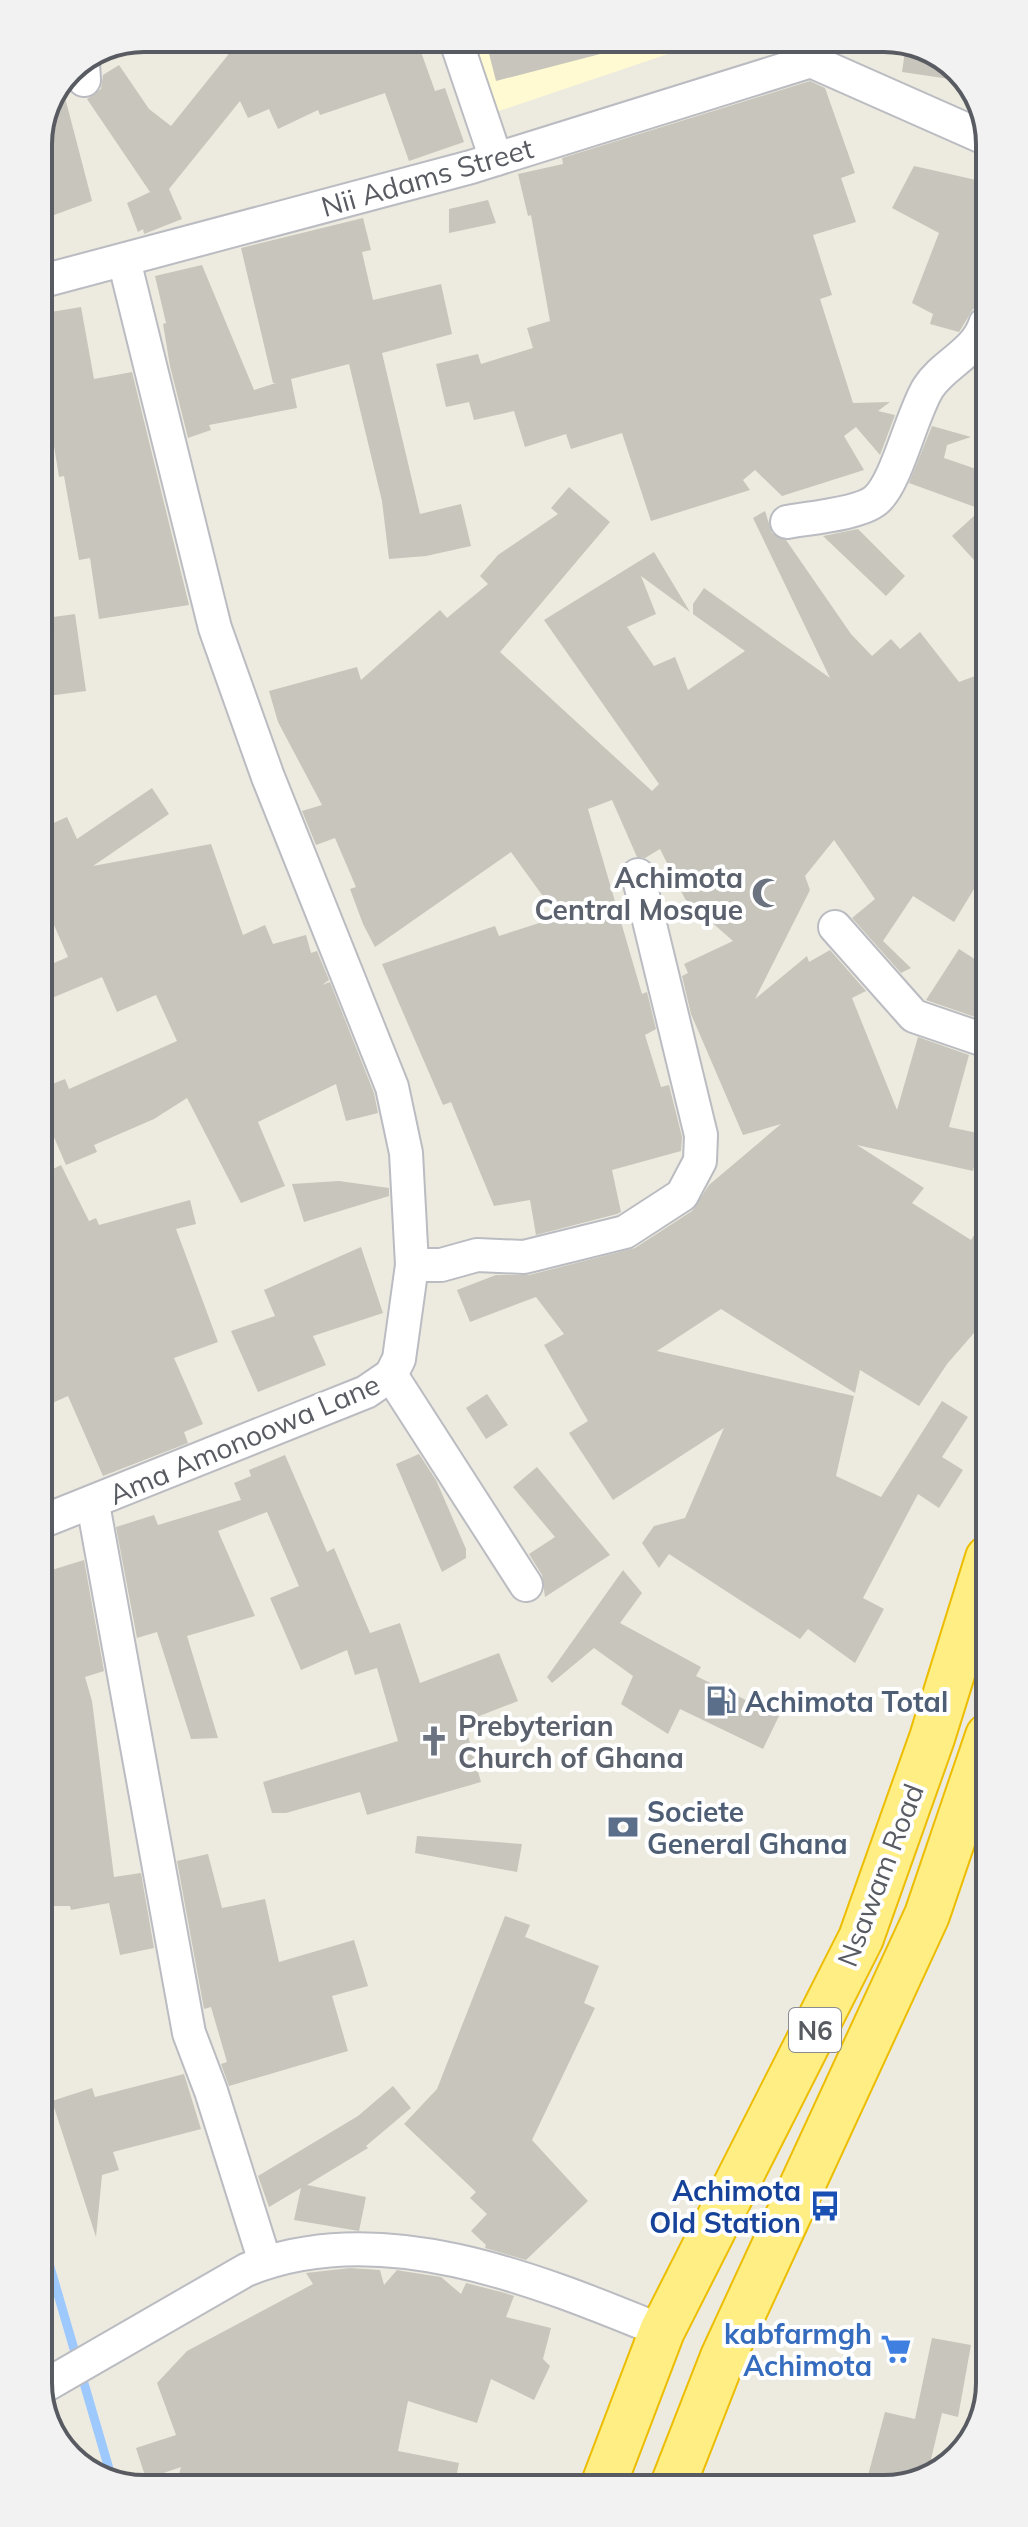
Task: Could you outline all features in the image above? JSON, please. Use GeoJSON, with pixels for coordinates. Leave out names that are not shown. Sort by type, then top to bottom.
{"type":"FeatureCollection","features":[{"type":"Feature","properties":{"kind":"highway","name":"Nsawam Road"},"geometry":{"type":"LineString","coordinates":[[607,2475],[662,2331],[861,1938],[932,1738],[976,1597]]}},
{"type":"Feature","properties":{"kind":"highway","name":"Nsawam Road"},"geometry":{"type":"LineString","coordinates":[[677,2475],[723,2357],[927,1915],[976,1771]]}},
{"type":"Feature","properties":{"kind":"highway"},"geometry":{"type":"LineString","coordinates":[[662,2331],[723,2357]]}},
{"type":"Feature","properties":{"kind":"street"},"geometry":{"type":"LineString","coordinates":[[460,52],[496,159]]}},
{"type":"Feature","properties":{"kind":"street","name":"Nii Adams Street"},"geometry":{"type":"LineString","coordinates":[[52,279],[496,159],[802,52]]}},
{"type":"Feature","properties":{"kind":"street"},"geometry":{"type":"LineString","coordinates":[[812,52],[975,133]]}},
{"type":"Feature","properties":{"kind":"street","name":"Ama Amonoowa Lane"},"geometry":{"type":"LineString","coordinates":[[52,1518],[366,1392],[391,1375],[399,1359],[412,1265],[406,1153],[392,1087],[268,777],[215,628],[124,260]]}},
{"type":"Feature","properties":{"kind":"street"},"geometry":{"type":"LineString","coordinates":[[787,522],[865,507],[877,500],[888,484],[930,385],[976,341]]}},
{"type":"Feature","properties":{"kind":"street"},"geometry":{"type":"LineString","coordinates":[[412,1265],[441,1265],[477,1255],[524,1257],[625,1232],[682,1195],[700,1161],[701,1135],[638,875]]}},
{"type":"Feature","properties":{"kind":"street"},"geometry":{"type":"LineString","coordinates":[[835,927],[914,1016],[976,1037]]}},
{"type":"Feature","properties":{"kind":"street"},"geometry":{"type":"LineString","coordinates":[[391,1375],[526,1585]]}},
{"type":"Feature","properties":{"kind":"street"},"geometry":{"type":"LineString","coordinates":[[93,1504],[189,2033],[211,2091],[265,2262]]}},
{"type":"Feature","properties":{"kind":"street"},"geometry":{"type":"LineString","coordinates":[[52,2382],[265,2262],[342,2249],[420,2255],[516,2277],[662,2331]]}},
{"type":"Feature","properties":{"kind":"shaded area"},"geometry":{"type":"Polygon","coordinates":[[[477,52],[674,52],[496,112],[477,52]]]}},
{"type":"Feature","properties":{"kind":"building"},"geometry":{"type":"Polygon","coordinates":[[[227,52],[421,52],[435,91],[445,88],[464,142],[409,161],[385,93],[320,115],[318,110],[278,129],[269,109],[248,118],[240,101],[169,189],[182,219],[144,234],[143,229],[138,232],[127,203],[150,192],[87,99],[101,89],[103,75],[119,65],[149,109],[171,126],[228,55],[227,52]]]}},
{"type":"Feature","properties":{"kind":"building"},"geometry":{"type":"Polygon","coordinates":[[[489,52],[608,52],[496,81],[489,52]]]}},
{"type":"Feature","properties":{"kind":"building"},"geometry":{"type":"Polygon","coordinates":[[[904,55],[930,64],[949,79],[902,72],[904,55]]]}},
{"type":"Feature","properties":{"kind":"building"},"geometry":{"type":"Polygon","coordinates":[[[810,81],[825,88],[855,173],[841,178],[856,222],[813,235],[832,295],[820,299],[853,403],[890,402],[878,411],[895,415],[880,455],[856,427],[844,436],[864,470],[782,496],[755,470],[743,480],[750,490],[651,521],[622,433],[571,449],[566,434],[525,447],[514,411],[474,420],[469,402],[446,407],[436,364],[478,354],[481,364],[533,348],[527,328],[550,321],[531,215],[528,216],[518,174],[563,164],[562,158],[810,81]]]}},
{"type":"Feature","properties":{"kind":"building"},"geometry":{"type":"Polygon","coordinates":[[[65,98],[92,201],[52,216],[52,138],[55,120],[65,98]]]}},
{"type":"Feature","properties":{"kind":"building"},"geometry":{"type":"Polygon","coordinates":[[[914,166],[976,180],[976,308],[959,332],[930,324],[933,314],[912,303],[939,233],[892,208],[914,166]]]}},
{"type":"Feature","properties":{"kind":"building"},"geometry":{"type":"Polygon","coordinates":[[[488,200],[496,223],[449,233],[449,209],[488,200]]]}},
{"type":"Feature","properties":{"kind":"building"},"geometry":{"type":"Polygon","coordinates":[[[363,218],[371,250],[362,252],[373,300],[441,284],[452,334],[382,353],[420,514],[461,504],[471,546],[426,556],[389,559],[382,501],[349,364],[291,379],[297,408],[209,425],[211,430],[188,438],[170,366],[163,324],[166,323],[155,276],[202,265],[254,390],[276,383],[273,383],[241,248],[363,218]]]}},
{"type":"Feature","properties":{"kind":"building"},"geometry":{"type":"Polygon","coordinates":[[[81,307],[94,379],[132,372],[189,605],[99,619],[90,558],[79,560],[64,476],[59,477],[52,434],[52,312],[81,307]]]}},
{"type":"Feature","properties":{"kind":"building"},"geometry":{"type":"Polygon","coordinates":[[[932,426],[971,437],[947,445],[944,458],[976,469],[975,507],[909,483],[932,426]]]}},
{"type":"Feature","properties":{"kind":"building"},"geometry":{"type":"Polygon","coordinates":[[[569,487],[610,522],[500,652],[652,791],[659,784],[544,620],[654,552],[690,612],[641,576],[656,614],[627,627],[654,666],[675,657],[688,690],[745,651],[693,614],[693,604],[704,588],[830,678],[753,518],[765,511],[772,533],[786,540],[851,634],[872,656],[891,639],[900,649],[920,632],[959,682],[976,676],[976,890],[974,889],[954,922],[913,896],[883,941],[911,968],[901,973],[852,918],[875,899],[834,840],[805,876],[810,890],[755,999],[807,956],[809,962],[830,950],[866,991],[852,998],[897,1110],[918,1037],[969,1055],[949,1127],[976,1133],[973,1171],[857,1145],[924,1188],[912,1203],[971,1240],[976,1232],[976,1331],[947,1364],[919,1406],[860,1370],[855,1393],[721,1309],[657,1351],[854,1396],[836,1476],[881,1497],[942,1401],[968,1417],[942,1457],[963,1470],[939,1508],[918,1494],[863,1598],[884,1609],[855,1663],[808,1629],[800,1639],[669,1554],[659,1568],[642,1543],[654,1526],[685,1518],[724,1428],[613,1500],[569,1433],[588,1421],[544,1345],[564,1334],[536,1297],[470,1322],[457,1290],[496,1275],[529,1275],[635,1248],[692,1211],[709,1185],[781,1124],[743,1135],[691,1014],[682,976],[688,973],[684,964],[733,941],[685,899],[660,849],[645,858],[637,857],[612,800],[588,809],[642,994],[647,992],[656,1029],[645,1035],[661,1087],[669,1085],[682,1137],[681,1151],[612,1170],[621,1212],[536,1235],[530,1200],[494,1206],[451,1102],[443,1105],[382,964],[495,926],[499,936],[558,917],[511,852],[375,947],[350,889],[356,887],[335,838],[316,845],[302,811],[322,805],[278,722],[269,691],[357,667],[361,680],[440,610],[447,618],[488,584],[480,576],[498,555],[558,514],[551,508],[569,487]]]}},
{"type":"Feature","properties":{"kind":"building"},"geometry":{"type":"Polygon","coordinates":[[[976,514],[976,562],[952,536],[976,514]]]}},
{"type":"Feature","properties":{"kind":"building"},"geometry":{"type":"Polygon","coordinates":[[[858,529],[905,576],[886,596],[823,536],[858,529]]]}},
{"type":"Feature","properties":{"kind":"building"},"geometry":{"type":"Polygon","coordinates":[[[75,614],[86,691],[52,695],[52,617],[75,614]]]}},
{"type":"Feature","properties":{"kind":"building"},"geometry":{"type":"Polygon","coordinates":[[[152,788],[169,814],[93,866],[211,844],[243,935],[265,925],[273,944],[306,935],[311,953],[317,951],[329,980],[322,985],[330,982],[374,1093],[378,1113],[346,1121],[336,1084],[258,1122],[285,1186],[241,1203],[187,1098],[154,1119],[94,1145],[97,1152],[66,1165],[52,1133],[52,1084],[65,1079],[69,1089],[177,1041],[156,995],[117,1012],[102,977],[52,998],[52,964],[68,957],[52,921],[52,824],[67,817],[77,839],[152,788]]]}},
{"type":"Feature","properties":{"kind":"building"},"geometry":{"type":"Polygon","coordinates":[[[959,949],[976,960],[975,1017],[926,1000],[959,949]]]}},
{"type":"Feature","properties":{"kind":"building"},"geometry":{"type":"Polygon","coordinates":[[[61,1165],[89,1221],[96,1218],[99,1225],[190,1200],[196,1224],[176,1229],[218,1342],[174,1358],[203,1424],[184,1432],[188,1443],[103,1476],[68,1396],[52,1403],[52,1170],[61,1165]]]}},
{"type":"Feature","properties":{"kind":"building"},"geometry":{"type":"Polygon","coordinates":[[[339,1181],[389,1188],[389,1196],[304,1222],[292,1184],[339,1181]]]}},
{"type":"Feature","properties":{"kind":"building"},"geometry":{"type":"Polygon","coordinates":[[[361,1247],[383,1313],[313,1336],[326,1365],[258,1392],[231,1331],[275,1316],[264,1290],[361,1247]]]}},
{"type":"Feature","properties":{"kind":"building"},"geometry":{"type":"Polygon","coordinates":[[[487,1394],[508,1425],[486,1439],[466,1408],[487,1394]]]}},
{"type":"Feature","properties":{"kind":"building"},"geometry":{"type":"Polygon","coordinates":[[[419,1454],[436,1480],[466,1549],[466,1558],[442,1572],[396,1464],[419,1454]]]}},
{"type":"Feature","properties":{"kind":"building"},"geometry":{"type":"Polygon","coordinates":[[[285,1455],[327,1552],[334,1548],[370,1633],[400,1623],[420,1683],[499,1653],[518,1701],[464,1722],[481,1782],[367,1815],[360,1792],[286,1813],[272,1813],[263,1782],[398,1741],[377,1668],[355,1675],[347,1650],[301,1670],[270,1598],[299,1586],[267,1512],[218,1531],[255,1616],[187,1636],[218,1738],[191,1739],[157,1632],[137,1638],[116,1527],[154,1515],[158,1525],[241,1500],[234,1483],[251,1476],[249,1470],[285,1455]]]}},
{"type":"Feature","properties":{"kind":"building"},"geometry":{"type":"Polygon","coordinates":[[[537,1467],[610,1555],[545,1597],[542,1575],[529,1554],[555,1537],[513,1487],[537,1467]]]}},
{"type":"Feature","properties":{"kind":"building"},"geometry":{"type":"Polygon","coordinates":[[[84,1560],[104,1671],[85,1677],[92,1701],[114,1877],[141,1873],[154,1948],[120,1955],[109,1903],[71,1910],[70,1906],[52,1906],[52,1570],[84,1560]]]}},
{"type":"Feature","properties":{"kind":"building"},"geometry":{"type":"Polygon","coordinates":[[[623,1570],[642,1593],[620,1623],[701,1667],[696,1676],[779,1716],[763,1749],[680,1709],[668,1734],[621,1704],[633,1676],[594,1648],[552,1683],[547,1677],[623,1570]]]}},
{"type":"Feature","properties":{"kind":"building"},"geometry":{"type":"Polygon","coordinates":[[[417,1836],[522,1844],[517,1872],[415,1853],[417,1836]]]}},
{"type":"Feature","properties":{"kind":"building"},"geometry":{"type":"Polygon","coordinates":[[[208,1854],[222,1908],[265,1899],[279,1962],[354,1940],[368,1986],[332,1996],[348,2051],[229,2086],[221,2064],[227,2062],[211,2007],[204,2009],[177,1861],[208,1854]]]}},
{"type":"Feature","properties":{"kind":"building"},"geometry":{"type":"Polygon","coordinates":[[[505,1916],[530,1925],[525,1937],[599,1966],[584,2003],[595,2008],[532,2140],[588,2201],[526,2260],[485,2248],[486,2245],[471,2231],[487,2214],[470,2198],[476,2192],[404,2124],[437,2089],[505,1916]]]}},
{"type":"Feature","properties":{"kind":"building"},"geometry":{"type":"Polygon","coordinates":[[[184,2074],[201,2129],[113,2152],[119,2170],[102,2175],[96,2237],[52,2101],[92,2088],[95,2097],[184,2074]]]}},
{"type":"Feature","properties":{"kind":"building"},"geometry":{"type":"Polygon","coordinates":[[[393,2086],[411,2108],[366,2146],[368,2148],[307,2185],[366,2197],[359,2231],[294,2220],[301,2188],[269,2207],[258,2176],[358,2116],[393,2086]]]}},
{"type":"Feature","properties":{"kind":"building"},"geometry":{"type":"Polygon","coordinates":[[[350,2268],[380,2270],[384,2285],[397,2270],[441,2277],[461,2294],[466,2283],[514,2296],[506,2317],[551,2328],[543,2359],[550,2366],[534,2400],[491,2379],[477,2423],[408,2401],[398,2451],[459,2463],[456,2475],[179,2475],[181,2467],[158,2475],[145,2475],[136,2448],[176,2435],[157,2383],[187,2351],[313,2284],[306,2273],[350,2268]]]}},
{"type":"Feature","properties":{"kind":"building"},"geometry":{"type":"Polygon","coordinates":[[[932,2338],[971,2345],[958,2417],[942,2413],[930,2461],[896,2474],[868,2475],[885,2412],[915,2419],[932,2338]]]}},
{"type":"Feature","properties":{"kind":"waterway"},"geometry":{"type":"LineString","coordinates":[[52,2274],[109,2467]]}},
{"type":"Feature","properties":{"kind":"place","name":"Achimota Central Mosque"},"geometry":{"type":"Point","coordinates":[767,893]}},
{"type":"Feature","properties":{"kind":"place","name":"Achimota Total"},"geometry":{"type":"Point","coordinates":[721,1701]}},
{"type":"Feature","properties":{"kind":"place","name":"Prebyterian Church of Ghana"},"geometry":{"type":"Point","coordinates":[434,1741]}},
{"type":"Feature","properties":{"kind":"place","name":"Societe General Ghana"},"geometry":{"type":"Point","coordinates":[623,1827]}},
{"type":"Feature","properties":{"kind":"place","name":"Achimota Old Station"},"geometry":{"type":"Point","coordinates":[825,2206]}},
{"type":"Feature","properties":{"kind":"place","name":"kabfarmgh Achimota"},"geometry":{"type":"Point","coordinates":[896,2349]}}]}
